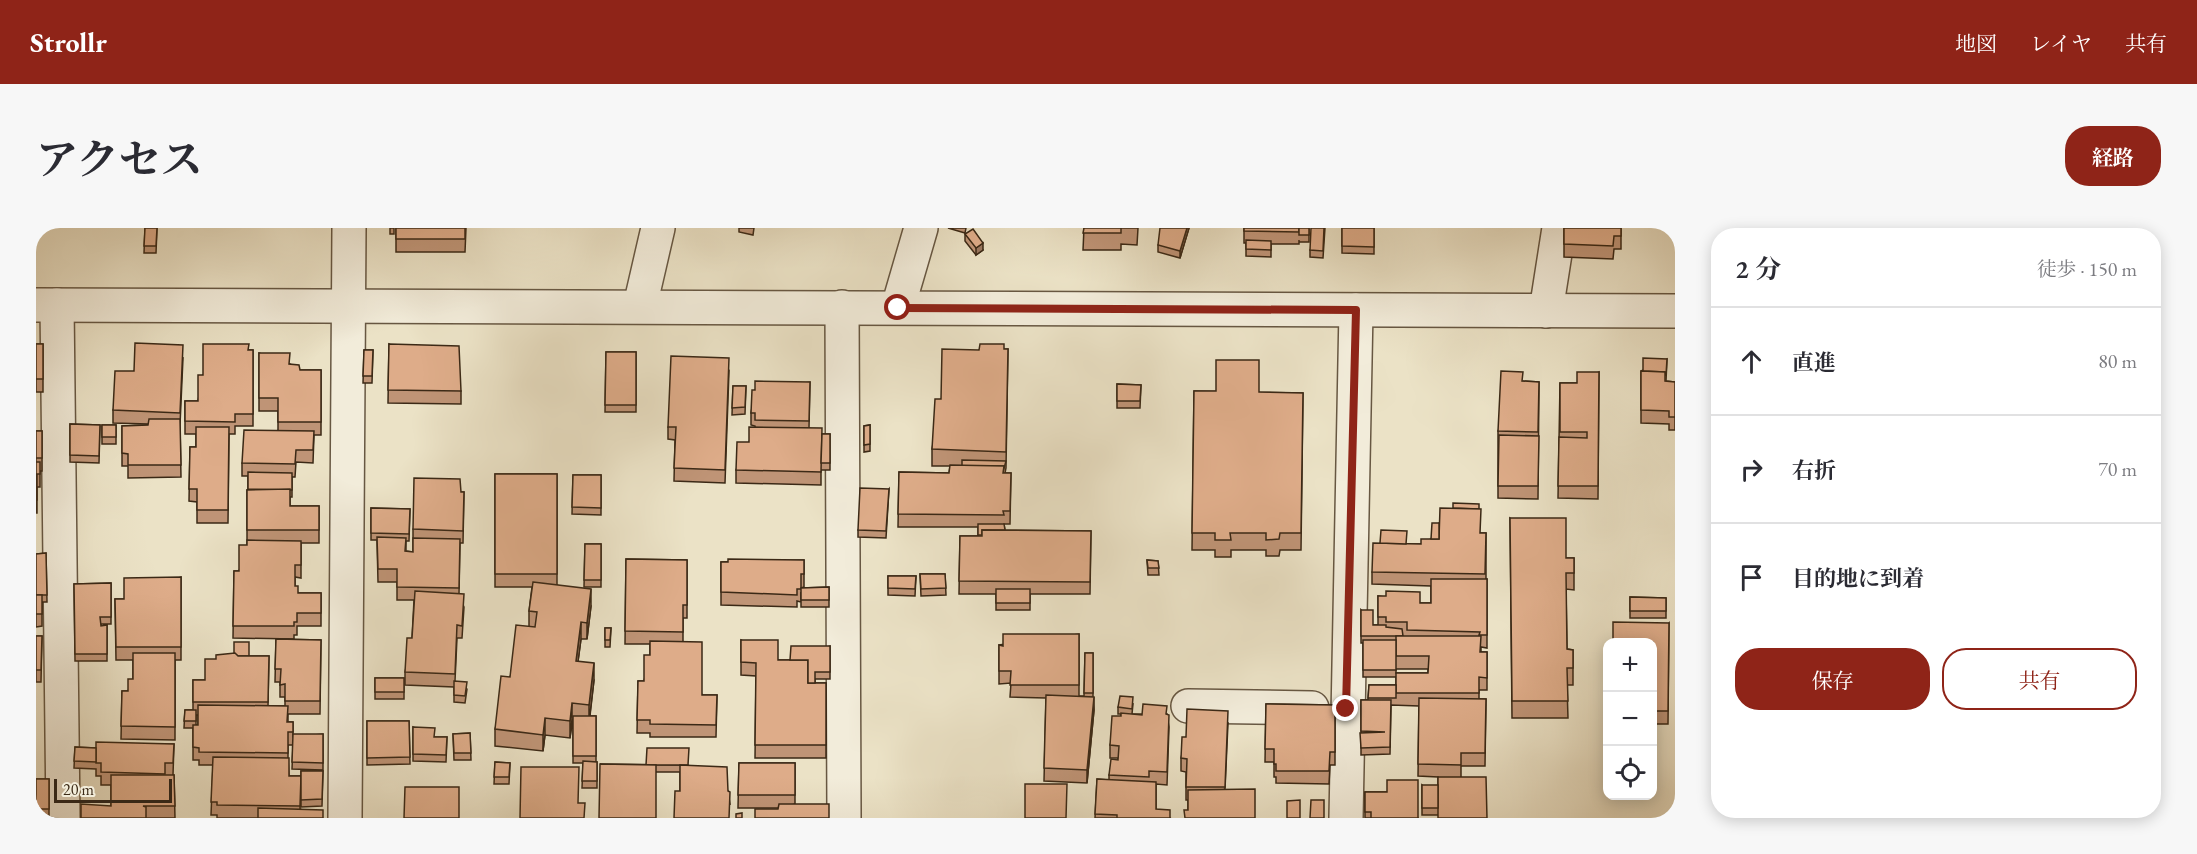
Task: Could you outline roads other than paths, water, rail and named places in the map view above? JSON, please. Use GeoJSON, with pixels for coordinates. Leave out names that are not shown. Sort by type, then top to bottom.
{"type":"FeatureCollection","features":[{"type":"Feature","properties":{"kind":"street"},"geometry":{"type":"LineString","coordinates":[[345,818],[349,228]]}},
{"type":"Feature","properties":{"kind":"street"},"geometry":{"type":"LineString","coordinates":[[640,306],[658,228]]}},
{"type":"Feature","properties":{"kind":"street"},"geometry":{"type":"LineString","coordinates":[[898,308],[921,228]]}},
{"type":"Feature","properties":{"kind":"street"},"geometry":{"type":"LineString","coordinates":[[1546,311],[1558,228]]}},
{"type":"Feature","properties":{"kind":"street"},"geometry":{"type":"LineString","coordinates":[[63,818],[46,305],[349,304],[1675,311]]}},
{"type":"Feature","properties":{"kind":"street"},"geometry":{"type":"LineString","coordinates":[[842,307],[844,818]]}},
{"type":"Feature","properties":{"kind":"street"},"geometry":{"type":"LineString","coordinates":[[1346,818],[1346,709],[1356,310]]}},
{"type":"Feature","properties":{"kind":"street"},"geometry":{"type":"LineString","coordinates":[[1188,706],[1346,709]]}}]}
